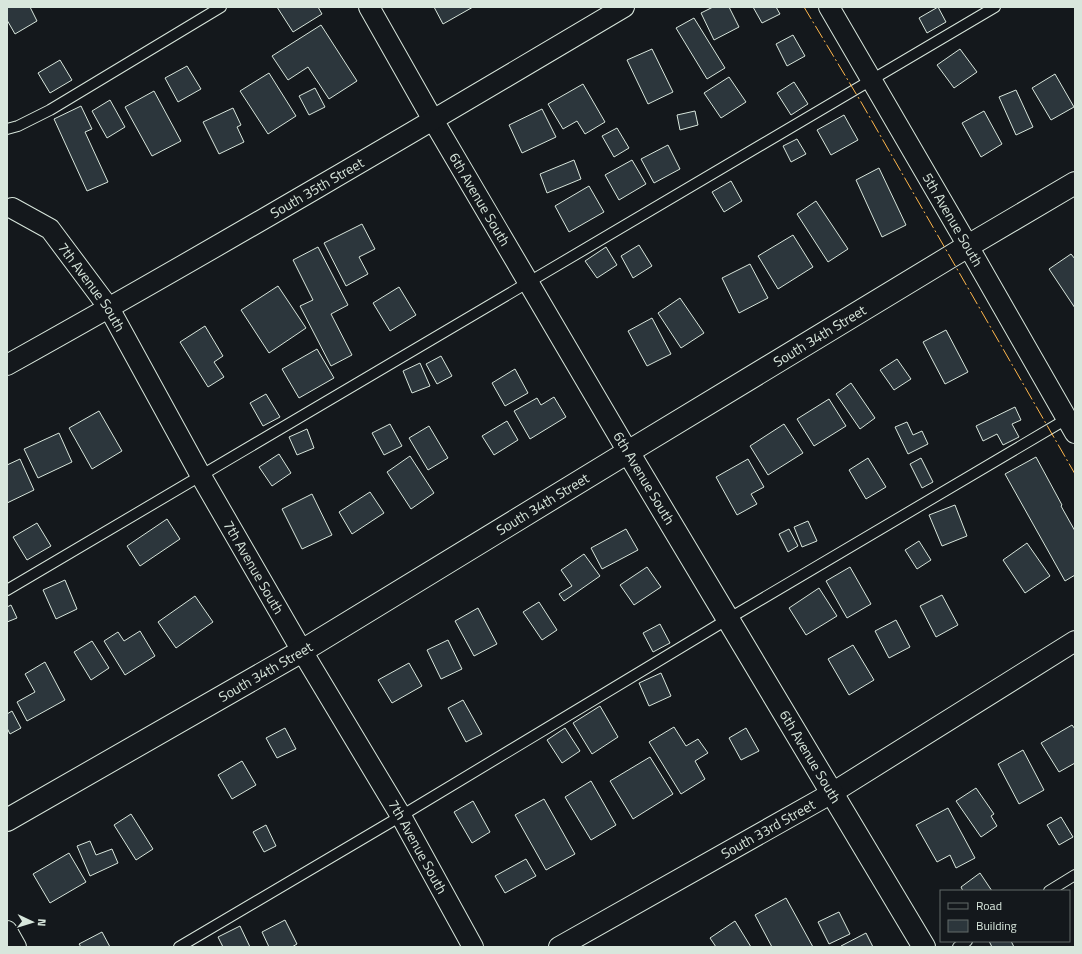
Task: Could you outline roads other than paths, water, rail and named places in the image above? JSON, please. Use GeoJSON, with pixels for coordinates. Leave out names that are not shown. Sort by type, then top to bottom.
{"type":"FeatureCollection","features":[{"type":"Feature","properties":{"kind":"street","name":"6th Avenue South"},"geometry":{"type":"LineString","coordinates":[[369,7],[528,283],[924,947]]}},
{"type":"Feature","properties":{"kind":"street","name":"South 35th Street"},"geometry":{"type":"LineString","coordinates":[[7,365],[109,308],[624,7]]}},
{"type":"Feature","properties":{"kind":"street","name":"5th Avenue South"},"geometry":{"type":"LineString","coordinates":[[829,7],[1072,422]]}},
{"type":"Feature","properties":{"kind":"street","name":"South 34th Street"},"geometry":{"type":"LineString","coordinates":[[7,820],[302,651],[968,246],[1075,183]]}},
{"type":"Feature","properties":{"kind":"street","name":"7th Avenue South"},"geometry":{"type":"LineString","coordinates":[[12,208],[50,229],[109,308],[201,476],[302,651],[401,816],[473,947]]}},
{"type":"Feature","properties":{"kind":"street","name":"South 33rd Street"},"geometry":{"type":"LineString","coordinates":[[559,947],[832,793],[1075,641]]}},
{"type":"Feature","properties":{"kind":"street"},"geometry":{"type":"LineString","coordinates":[[7,931],[16,947]]}},
{"type":"Feature","properties":{"kind":"lane"},"geometry":{"type":"LineString","coordinates":[[7,129],[18,126],[50,110],[221,7]]}},
{"type":"Feature","properties":{"kind":"lane"},"geometry":{"type":"LineString","coordinates":[[7,590],[995,7]]}},
{"type":"Feature","properties":{"kind":"lane"},"geometry":{"type":"LineString","coordinates":[[179,947],[401,816],[728,619],[1072,422]]}},
{"type":"Feature","properties":{"kind":"lane"},"geometry":{"type":"LineString","coordinates":[[1051,890],[1075,875]]}}]}
